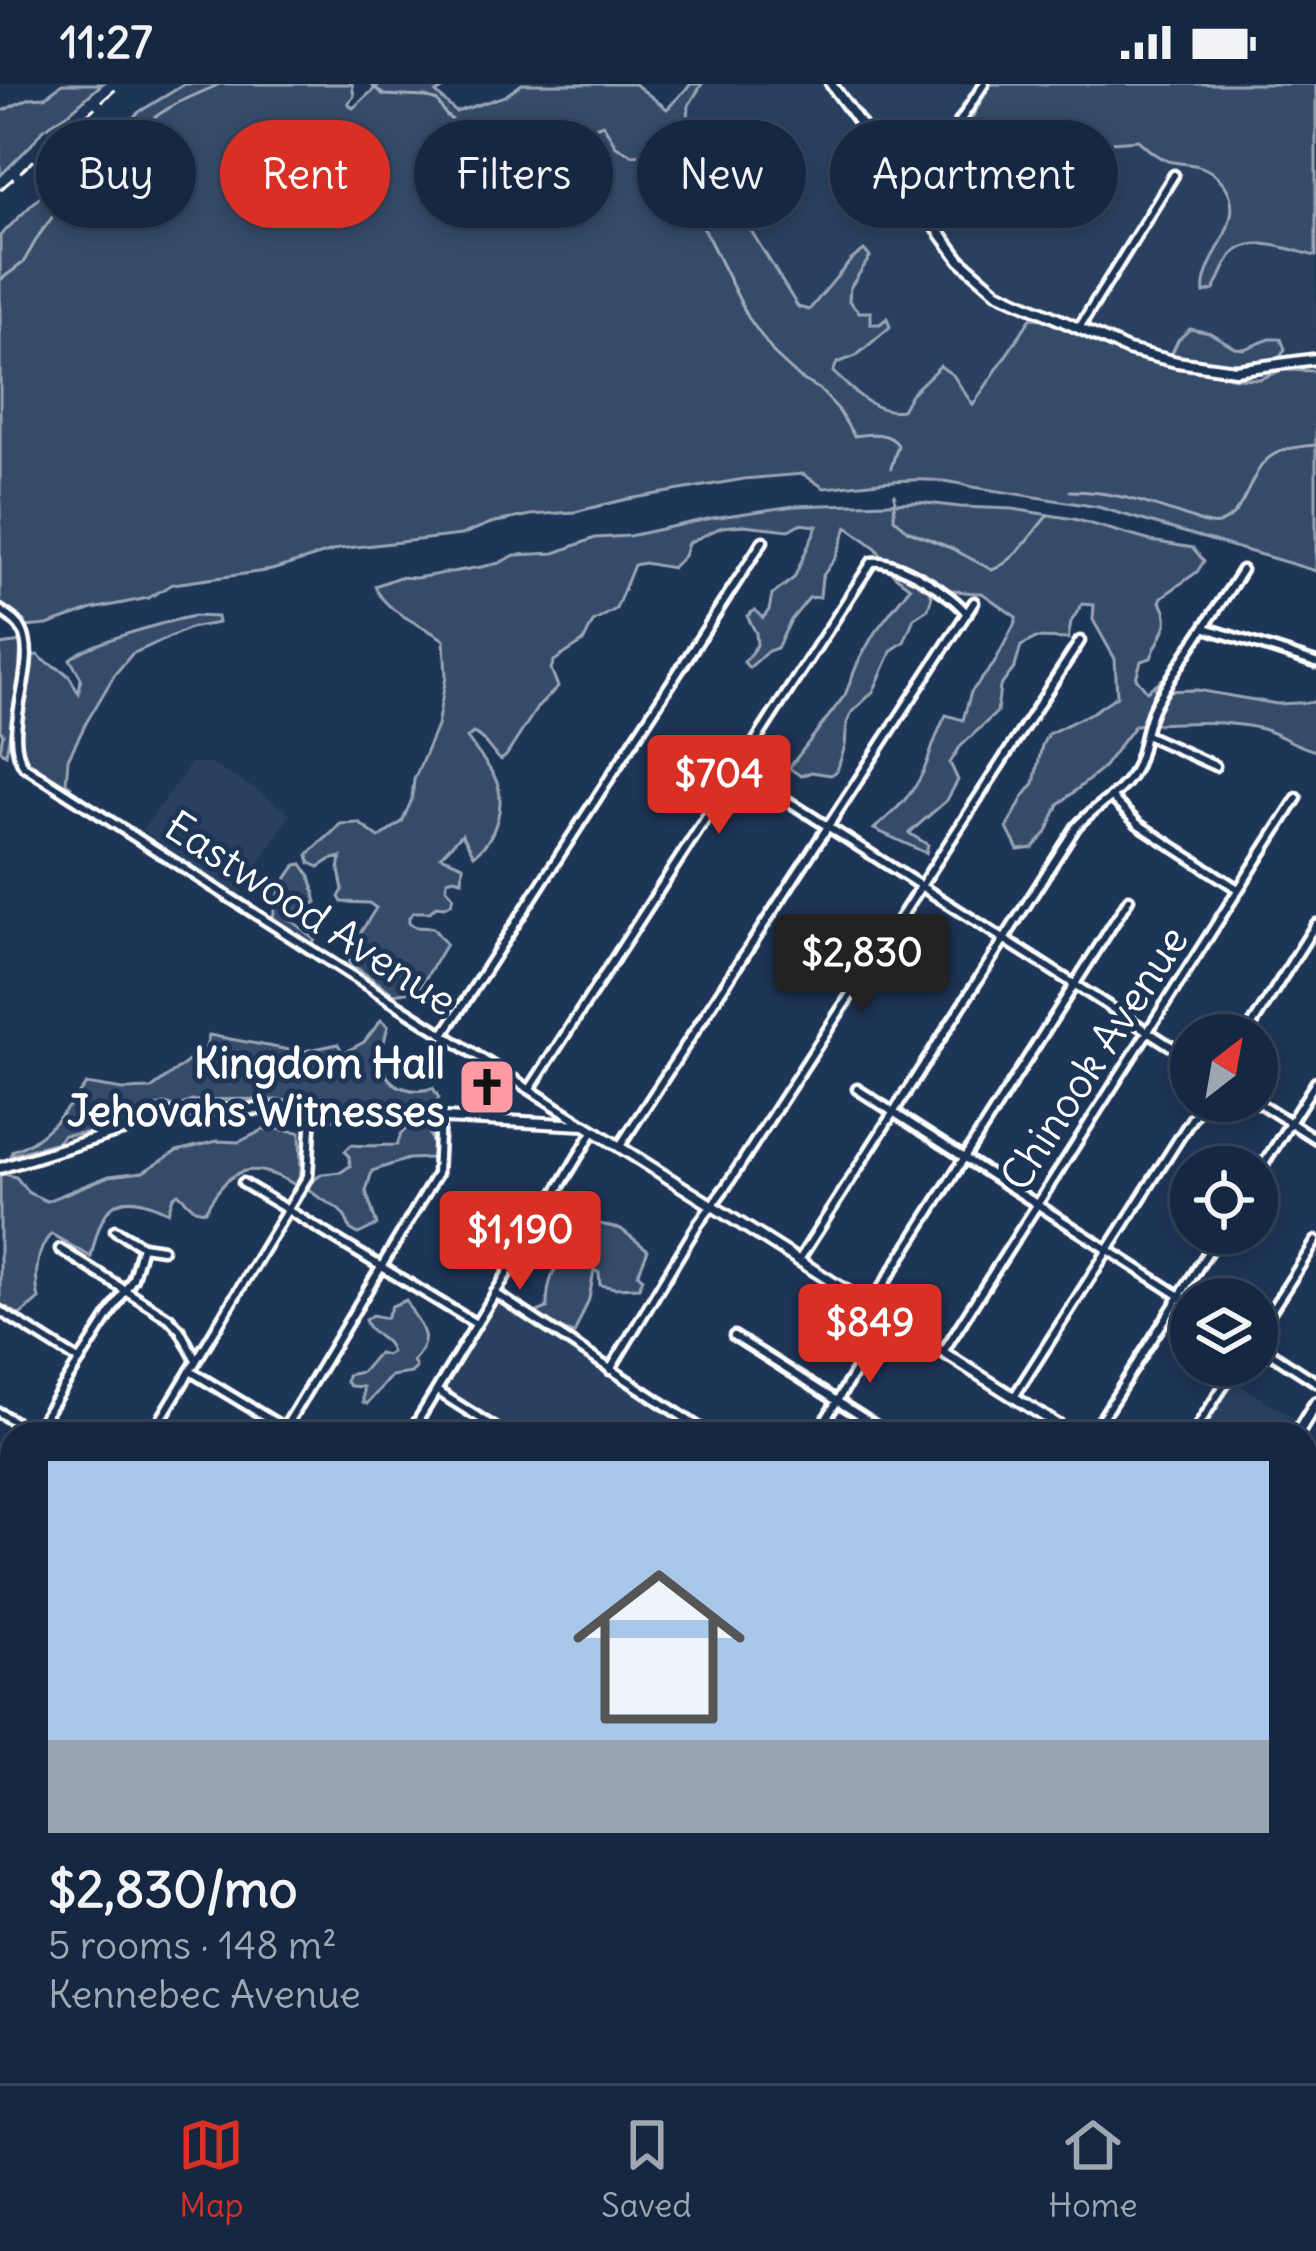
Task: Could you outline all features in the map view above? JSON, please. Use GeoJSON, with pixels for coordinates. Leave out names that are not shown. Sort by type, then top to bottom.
{"type":"FeatureCollection","features":[{"type":"Feature","properties":{"kind":"street"},"geometry":{"type":"LineString","coordinates":[[831,84],[858,120]]}},
{"type":"Feature","properties":{"kind":"street"},"geometry":{"type":"LineString","coordinates":[[961,120],[984,84]]}},
{"type":"Feature","properties":{"kind":"street"},"geometry":{"type":"LineString","coordinates":[[1079,328],[1174,175]]}},
{"type":"Feature","properties":{"kind":"street"},"geometry":{"type":"LineString","coordinates":[[937,228],[960,260],[988,286],[1030,309],[1142,354],[1223,370],[1316,358]]}},
{"type":"Feature","properties":{"kind":"street"},"geometry":{"type":"LineString","coordinates":[[445,1034],[763,541]]}},
{"type":"Feature","properties":{"kind":"street"},"geometry":{"type":"LineString","coordinates":[[530,1089],[872,562],[891,562],[958,601],[967,614]]}},
{"type":"Feature","properties":{"kind":"street"},"geometry":{"type":"LineString","coordinates":[[799,1260],[1076,827],[1128,780],[1139,761],[1156,703],[1242,570]]}},
{"type":"Feature","properties":{"kind":"street"},"geometry":{"type":"LineString","coordinates":[[620,1146],[974,602]]}},
{"type":"Feature","properties":{"kind":"street","name":"Eastwood Avenue"},"geometry":{"type":"LineString","coordinates":[[0,610],[17,623],[25,637],[15,746],[24,766],[888,1316],[1046,1422]]}},
{"type":"Feature","properties":{"kind":"street"},"geometry":{"type":"LineString","coordinates":[[1206,628],[1316,663]]}},
{"type":"Feature","properties":{"kind":"street"},"geometry":{"type":"LineString","coordinates":[[610,1370],[1079,641]]}},
{"type":"Feature","properties":{"kind":"street"},"geometry":{"type":"LineString","coordinates":[[1146,735],[1215,766]]}},
{"type":"Feature","properties":{"kind":"street"},"geometry":{"type":"LineString","coordinates":[[738,769],[1170,1046]]}},
{"type":"Feature","properties":{"kind":"street"},"geometry":{"type":"LineString","coordinates":[[1112,798],[1138,824],[1238,889]]}},
{"type":"Feature","properties":{"kind":"street","name":"Chinook Avenue"},"geometry":{"type":"LineString","coordinates":[[943,1352],[1297,798]]}},
{"type":"Feature","properties":{"kind":"street"},"geometry":{"type":"LineString","coordinates":[[871,1306],[1129,899]]}},
{"type":"Feature","properties":{"kind":"street"},"geometry":{"type":"LineString","coordinates":[[1259,1014],[1316,924]]}},
{"type":"Feature","properties":{"kind":"street"},"geometry":{"type":"LineString","coordinates":[[1275,1146],[1316,1082]]}},
{"type":"Feature","properties":{"kind":"street"},"geometry":{"type":"LineString","coordinates":[[857,1090],[1170,1290]]}},
{"type":"Feature","properties":{"kind":"street"},"geometry":{"type":"LineString","coordinates":[[0,1168],[175,1114],[234,1109],[589,1127],[418,1422]]}},
{"type":"Feature","properties":{"kind":"street"},"geometry":{"type":"LineString","coordinates":[[159,1422],[308,1176],[312,1112]]}},
{"type":"Feature","properties":{"kind":"street"},"geometry":{"type":"LineString","coordinates":[[1278,1115],[1316,1139]]}},
{"type":"Feature","properties":{"kind":"street"},"geometry":{"type":"LineString","coordinates":[[288,1422],[437,1174],[440,1118]]}},
{"type":"Feature","properties":{"kind":"street"},"geometry":{"type":"LineString","coordinates":[[1014,1397],[1190,1122]]}},
{"type":"Feature","properties":{"kind":"street"},"geometry":{"type":"LineString","coordinates":[[243,1183],[476,1324]]}},
{"type":"Feature","properties":{"kind":"street"},"geometry":{"type":"LineString","coordinates":[[116,1229],[142,1246],[162,1249]]}},
{"type":"Feature","properties":{"kind":"street"},"geometry":{"type":"LineString","coordinates":[[1278,1300],[1316,1241]]}},
{"type":"Feature","properties":{"kind":"street"},"geometry":{"type":"LineString","coordinates":[[41,1422],[125,1290],[142,1246]]}},
{"type":"Feature","properties":{"kind":"street"},"geometry":{"type":"LineString","coordinates":[[60,1249],[169,1318],[196,1360]]}},
{"type":"Feature","properties":{"kind":"street"},"geometry":{"type":"LineString","coordinates":[[495,1293],[691,1422]]}},
{"type":"Feature","properties":{"kind":"street"},"geometry":{"type":"LineString","coordinates":[[0,1311],[80,1361]]}},
{"type":"Feature","properties":{"kind":"street"},"geometry":{"type":"LineString","coordinates":[[1100,1422],[1170,1312]]}},
{"type":"Feature","properties":{"kind":"street"},"geometry":{"type":"LineString","coordinates":[[824,1422],[888,1316]]}},
{"type":"Feature","properties":{"kind":"street"},"geometry":{"type":"LineString","coordinates":[[734,1336],[870,1422]]}},
{"type":"Feature","properties":{"kind":"street"},"geometry":{"type":"LineString","coordinates":[[1278,1358],[1316,1382]]}},
{"type":"Feature","properties":{"kind":"street"},"geometry":{"type":"LineString","coordinates":[[190,1371],[269,1422]]}},
{"type":"Feature","properties":{"kind":"street"},"geometry":{"type":"LineString","coordinates":[[1201,1422],[1224,1386]]}},
{"type":"Feature","properties":{"kind":"street"},"geometry":{"type":"LineString","coordinates":[[437,1391],[486,1422]]}},
{"type":"Feature","properties":{"kind":"shaded area"},"geometry":{"type":"Polygon","coordinates":[[[62,84],[102,84],[58,120],[36,120],[36,138],[0,176],[0,112],[30,98],[45,97],[62,84]]]}},
{"type":"Feature","properties":{"kind":"shaded area"},"geometry":{"type":"Polygon","coordinates":[[[185,84],[352,84],[354,96],[348,103],[353,108],[380,84],[451,84],[436,93],[456,112],[505,96],[522,84],[635,84],[667,109],[691,84],[702,84],[689,105],[689,120],[637,120],[637,228],[750,228],[798,307],[809,310],[864,250],[870,257],[850,288],[849,301],[859,312],[871,312],[871,324],[887,318],[890,327],[856,356],[837,363],[833,372],[873,405],[902,410],[911,394],[940,366],[953,375],[973,405],[1031,318],[1165,363],[1236,378],[1259,379],[1282,370],[1316,371],[1316,571],[1098,507],[937,481],[824,488],[803,474],[744,479],[575,512],[531,515],[461,535],[339,549],[272,570],[173,584],[148,598],[26,627],[0,603],[0,236],[36,200],[36,228],[196,228],[196,120],[131,120],[185,84]]]}},
{"type":"Feature","properties":{"kind":"shaded area"},"geometry":{"type":"Polygon","coordinates":[[[702,84],[991,84],[971,120],[830,120],[830,228],[1118,228],[1118,141],[1138,140],[1171,162],[1199,165],[1223,185],[1232,212],[1224,241],[1203,282],[1214,289],[1234,252],[1250,243],[1316,256],[1316,359],[1249,370],[1141,354],[1035,311],[972,406],[940,366],[911,394],[902,410],[894,412],[867,402],[833,372],[837,363],[880,338],[880,324],[871,324],[849,301],[849,288],[867,264],[851,260],[809,310],[798,308],[750,229],[806,228],[806,120],[688,120],[689,105],[702,84]]]}},
{"type":"Feature","properties":{"kind":"shaded area"},"geometry":{"type":"Polygon","coordinates":[[[991,84],[1316,84],[1316,256],[1272,245],[1240,248],[1214,290],[1204,293],[1232,203],[1213,173],[1164,159],[1138,140],[1118,141],[1118,120],[971,120],[991,84]]]}},
{"type":"Feature","properties":{"kind":"shaded area"},"geometry":{"type":"Polygon","coordinates":[[[1190,329],[1210,333],[1236,348],[1281,339],[1285,349],[1277,361],[1264,362],[1176,357],[1172,353],[1178,340],[1190,329]]]}},
{"type":"Feature","properties":{"kind":"shaded area"},"geometry":{"type":"Polygon","coordinates":[[[918,502],[1074,519],[1193,548],[1204,561],[1197,572],[1162,597],[1164,630],[1151,658],[1141,661],[1136,678],[1147,691],[1159,682],[1155,691],[1197,690],[1277,704],[1316,702],[1316,751],[1246,726],[1135,725],[1101,770],[1059,804],[1047,832],[1033,848],[1018,850],[1007,828],[1034,783],[1048,734],[1117,696],[1115,659],[1093,620],[1094,605],[1082,604],[1068,639],[1036,638],[1021,646],[1015,667],[1000,687],[997,712],[950,763],[958,780],[947,800],[909,833],[928,845],[926,853],[874,829],[915,787],[946,715],[963,720],[971,692],[994,664],[1016,617],[982,593],[928,587],[932,596],[928,609],[914,618],[904,642],[892,650],[873,692],[852,712],[837,771],[801,776],[789,768],[845,695],[875,632],[910,587],[894,575],[876,548],[847,527],[822,577],[820,597],[809,598],[777,648],[749,668],[744,662],[757,645],[747,616],[755,610],[763,618],[772,595],[794,578],[817,526],[799,524],[789,530],[722,527],[688,543],[684,556],[672,568],[634,565],[616,609],[593,622],[583,642],[554,661],[551,669],[558,687],[537,708],[506,756],[501,760],[473,733],[467,738],[495,778],[499,809],[488,840],[474,855],[462,834],[441,856],[463,865],[462,880],[447,880],[451,904],[409,917],[409,924],[433,928],[446,944],[421,986],[394,994],[349,963],[376,908],[369,903],[342,902],[341,857],[319,867],[310,863],[308,855],[340,824],[359,823],[379,838],[402,822],[437,726],[446,677],[444,640],[395,611],[375,586],[399,577],[481,567],[515,555],[555,553],[595,538],[629,536],[712,518],[794,506],[918,502]]]}},
{"type":"Feature","properties":{"kind":"shaded area"},"geometry":{"type":"Polygon","coordinates":[[[194,616],[217,617],[218,623],[190,628],[132,654],[115,674],[68,759],[66,783],[70,786],[31,765],[21,735],[32,656],[64,672],[79,693],[81,678],[70,659],[110,640],[194,616]]]}},
{"type":"Feature","properties":{"kind":"shaded area"},"geometry":{"type":"Polygon","coordinates":[[[21,642],[6,754],[0,750],[0,645],[21,642]]]}},
{"type":"Feature","properties":{"kind":"shaded area"},"geometry":{"type":"Polygon","coordinates":[[[192,762],[210,764],[290,814],[239,896],[142,830],[192,762]]]}},
{"type":"Feature","properties":{"kind":"shaded area"},"geometry":{"type":"Polygon","coordinates":[[[302,864],[317,902],[288,918],[315,939],[312,945],[273,918],[284,883],[296,865],[302,864]]]}},
{"type":"Feature","properties":{"kind":"shaded area"},"geometry":{"type":"Polygon","coordinates":[[[381,1020],[388,1026],[382,1057],[386,1074],[404,1088],[433,1088],[439,1098],[433,1106],[252,1099],[192,1101],[177,1107],[164,1104],[11,1155],[54,1123],[86,1084],[151,1089],[206,1048],[209,1035],[300,1052],[338,1044],[343,1053],[364,1042],[381,1020]]]}},
{"type":"Feature","properties":{"kind":"shaded area"},"geometry":{"type":"Polygon","coordinates":[[[412,1123],[426,1124],[433,1158],[408,1159],[372,1171],[366,1191],[377,1225],[358,1234],[337,1208],[306,1186],[322,1174],[350,1166],[345,1151],[351,1145],[397,1145],[412,1123]]]}},
{"type":"Feature","properties":{"kind":"shaded area"},"geometry":{"type":"Polygon","coordinates":[[[276,1129],[300,1132],[297,1186],[254,1170],[243,1171],[223,1184],[205,1211],[195,1209],[178,1193],[168,1212],[135,1200],[123,1201],[106,1213],[91,1257],[51,1234],[38,1265],[39,1299],[20,1315],[0,1304],[0,1173],[16,1177],[29,1193],[47,1201],[109,1176],[143,1172],[177,1151],[217,1141],[239,1142],[276,1129]]]}},
{"type":"Feature","properties":{"kind":"shaded area"},"geometry":{"type":"Polygon","coordinates":[[[588,1221],[621,1229],[648,1250],[638,1274],[643,1278],[639,1287],[600,1285],[594,1270],[589,1299],[574,1334],[535,1313],[547,1308],[554,1271],[581,1246],[588,1221]]]}},
{"type":"Feature","properties":{"kind":"shaded area"},"geometry":{"type":"Polygon","coordinates":[[[406,1300],[424,1337],[413,1361],[416,1368],[391,1376],[367,1404],[363,1387],[350,1386],[347,1375],[362,1372],[378,1353],[391,1352],[365,1320],[372,1315],[386,1318],[392,1306],[406,1300]]]}},
{"type":"Feature","properties":{"kind":"shaded area"},"geometry":{"type":"Polygon","coordinates":[[[497,1302],[676,1421],[497,1422],[445,1389],[497,1302]]]}},
{"type":"Feature","properties":{"kind":"shaded area"},"geometry":{"type":"Polygon","coordinates":[[[1231,1386],[1241,1386],[1294,1418],[1291,1422],[1208,1422],[1231,1386]]]}},
{"type":"Feature","properties":{"kind":"waterway"},"geometry":{"type":"LineString","coordinates":[[0,280],[23,263],[76,185],[109,153],[175,104],[220,84]]}},
{"type":"Feature","properties":{"kind":"waterway"},"geometry":{"type":"LineString","coordinates":[[370,84],[384,95],[437,101],[458,125],[509,136],[548,130],[573,142],[584,131],[603,124],[616,146],[632,155],[654,154],[673,167],[748,317],[775,355],[819,389],[854,436],[878,434],[894,441],[898,445],[891,468]]}},
{"type":"Feature","properties":{"kind":"waterway"},"geometry":{"type":"LineString","coordinates":[[1070,491],[1117,496],[1218,524],[1235,512],[1270,457],[1316,445]]}},
{"type":"Feature","properties":{"kind":"waterway"},"geometry":{"type":"LineString","coordinates":[[895,494],[894,518],[907,530],[992,570],[1016,554],[1048,515]]}},
{"type":"Feature","properties":{"kind":"railway"},"geometry":{"type":"LineString","coordinates":[[0,190],[122,84]]}},
{"type":"Feature","properties":{"kind":"place","name":"Kingdom Hall Jehovahs Witnesses"},"geometry":{"type":"Point","coordinates":[487,1087]}}]}
